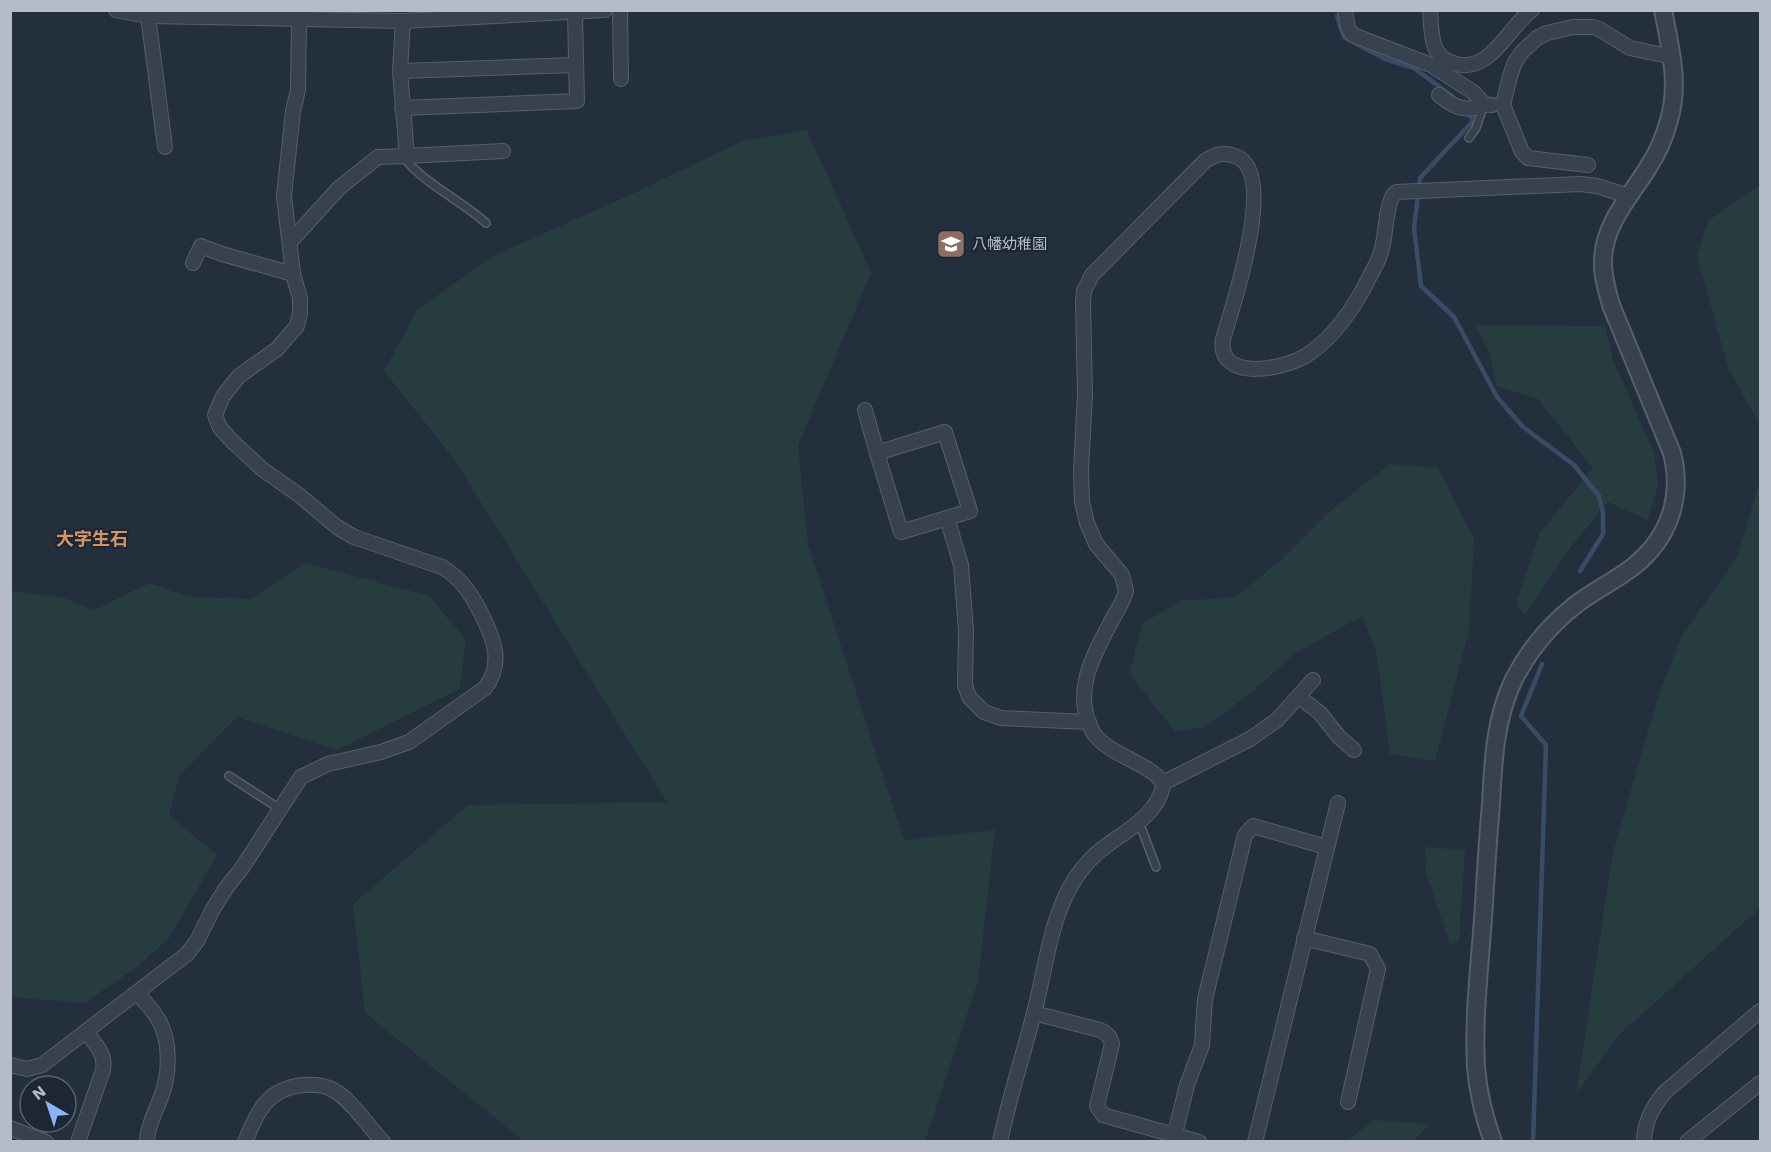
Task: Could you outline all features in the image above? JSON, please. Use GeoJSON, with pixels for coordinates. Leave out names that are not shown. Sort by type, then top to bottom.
{"type":"FeatureCollection","features":[{"type":"Feature","properties":{"kind":"street"},"geometry":{"type":"LineString","coordinates":[[116,10],[147,16],[403,21],[605,10]]}},
{"type":"Feature","properties":{"kind":"street"},"geometry":{"type":"LineString","coordinates":[[620,10],[621,79]]}},
{"type":"Feature","properties":{"kind":"street"},"geometry":{"type":"LineString","coordinates":[[1345,10],[1348,28],[1353,35],[1431,65],[1467,87],[1480,98],[1480,106]]}},
{"type":"Feature","properties":{"kind":"street"},"geometry":{"type":"LineString","coordinates":[[1430,10],[1434,47],[1437,53],[1453,64],[1470,65],[1480,62],[1491,54],[1523,17],[1532,10]]}},
{"type":"Feature","properties":{"kind":"street"},"geometry":{"type":"LineString","coordinates":[[1493,1142],[1479,1095],[1476,1039],[1493,762],[1503,708],[1518,671],[1546,633],[1576,604],[1633,566],[1653,547],[1666,528],[1677,492],[1672,453],[1611,305],[1605,282],[1603,260],[1604,247],[1612,222],[1653,160],[1670,118],[1674,85],[1672,57],[1663,10]]}},
{"type":"Feature","properties":{"kind":"street"},"geometry":{"type":"LineString","coordinates":[[402,108],[576,101],[575,13]]}},
{"type":"Feature","properties":{"kind":"street"},"geometry":{"type":"LineString","coordinates":[[147,16],[165,147]]}},
{"type":"Feature","properties":{"kind":"street"},"geometry":{"type":"LineString","coordinates":[[10,1065],[27,1069],[42,1065],[187,954],[197,941],[217,902],[242,868],[294,786],[308,772],[328,764],[399,747],[430,729],[485,688],[496,668],[497,656],[491,631],[470,592],[455,575],[442,567],[354,537],[337,527],[299,495],[262,469],[220,428],[215,416],[223,396],[239,376],[277,349],[297,326],[300,313],[300,298],[293,274],[284,196],[293,111],[298,90],[298,19]]}},
{"type":"Feature","properties":{"kind":"street"},"geometry":{"type":"LineString","coordinates":[[403,21],[400,71],[405,156]]}},
{"type":"Feature","properties":{"kind":"street"},"geometry":{"type":"LineString","coordinates":[[1588,165],[1528,158],[1522,152],[1503,105],[1515,62],[1529,44],[1547,33],[1573,27],[1593,27],[1630,48],[1672,57]]}},
{"type":"Feature","properties":{"kind":"street"},"geometry":{"type":"LineString","coordinates":[[400,71],[576,65]]}},
{"type":"Feature","properties":{"kind":"street"},"geometry":{"type":"LineString","coordinates":[[1439,95],[1461,109],[1503,105]]}},
{"type":"Feature","properties":{"kind":"street"},"geometry":{"type":"LineString","coordinates":[[290,242],[339,188],[378,157],[503,151]]}},
{"type":"Feature","properties":{"kind":"street"},"geometry":{"type":"LineString","coordinates":[[999,1142],[1051,940],[1069,889],[1085,866],[1098,853],[1138,822],[1154,805],[1163,789],[1160,777],[1102,745],[1089,722],[1084,697],[1086,677],[1092,658],[1126,591],[1122,575],[1104,556],[1091,534],[1082,502],[1081,470],[1085,394],[1083,302],[1087,282],[1205,161],[1223,153],[1240,158],[1246,165],[1251,179],[1253,215],[1246,262],[1223,339],[1222,350],[1228,360],[1248,369],[1287,364],[1310,354],[1328,339],[1356,301],[1382,251],[1390,199],[1393,194],[1401,190],[1580,184],[1597,186],[1629,196]]}},
{"type":"Feature","properties":{"kind":"street"},"geometry":{"type":"LineString","coordinates":[[193,263],[201,246],[293,274]]}},
{"type":"Feature","properties":{"kind":"street"},"geometry":{"type":"LineString","coordinates":[[865,410],[877,453],[901,532],[970,511],[945,432],[877,453]]}},
{"type":"Feature","properties":{"kind":"street"},"geometry":{"type":"LineString","coordinates":[[947,518],[961,566],[966,638],[965,685],[969,697],[984,712],[1001,718],[1089,722]]}},
{"type":"Feature","properties":{"kind":"street"},"geometry":{"type":"LineString","coordinates":[[1163,783],[1250,740],[1277,720],[1313,680]]}},
{"type":"Feature","properties":{"kind":"street"},"geometry":{"type":"LineString","coordinates":[[1299,697],[1320,713],[1354,750]]}},
{"type":"Feature","properties":{"kind":"street"},"geometry":{"type":"LineString","coordinates":[[1256,1142],[1338,803]]}},
{"type":"Feature","properties":{"kind":"street"},"geometry":{"type":"LineString","coordinates":[[1174,1138],[1187,1085],[1202,1045],[1205,999],[1245,835],[1253,826],[1326,847]]}},
{"type":"Feature","properties":{"kind":"street"},"geometry":{"type":"LineString","coordinates":[[1304,938],[1370,954],[1378,969],[1348,1102]]}},
{"type":"Feature","properties":{"kind":"street"},"geometry":{"type":"LineString","coordinates":[[137,993],[158,1018],[163,1029],[167,1055],[163,1092],[146,1138]]}},
{"type":"Feature","properties":{"kind":"street"},"geometry":{"type":"LineString","coordinates":[[1644,1142],[1653,1107],[1665,1092],[1761,1011]]}},
{"type":"Feature","properties":{"kind":"street"},"geometry":{"type":"LineString","coordinates":[[1034,1013],[1100,1030],[1111,1038],[1112,1044],[1097,1106],[1102,1115],[1174,1138],[1199,1142]]}},
{"type":"Feature","properties":{"kind":"street"},"geometry":{"type":"LineString","coordinates":[[78,1142],[104,1065],[103,1054],[86,1032]]}},
{"type":"Feature","properties":{"kind":"street"},"geometry":{"type":"LineString","coordinates":[[1687,1142],[1761,1083]]}},
{"type":"Feature","properties":{"kind":"street"},"geometry":{"type":"LineString","coordinates":[[245,1142],[258,1112],[272,1097],[287,1088],[312,1084],[336,1091],[383,1142]]}},
{"type":"Feature","properties":{"kind":"street"},"geometry":{"type":"LineString","coordinates":[[10,1128],[46,1142]]}},
{"type":"Feature","properties":{"kind":"lane"},"geometry":{"type":"LineString","coordinates":[[1469,138],[1479,122],[1480,106]]}},
{"type":"Feature","properties":{"kind":"lane"},"geometry":{"type":"LineString","coordinates":[[405,156],[410,167],[471,210],[486,224]]}},
{"type":"Feature","properties":{"kind":"lane"},"geometry":{"type":"LineString","coordinates":[[229,776],[280,809]]}},
{"type":"Feature","properties":{"kind":"lane"},"geometry":{"type":"LineString","coordinates":[[1138,822],[1156,867]]}},
{"type":"Feature","properties":{"kind":"green space"},"geometry":{"type":"Polygon","coordinates":[[[807,130],[871,273],[798,445],[808,544],[904,840],[995,830],[978,981],[925,1141],[524,1141],[365,1013],[353,904],[468,805],[667,802],[454,459],[384,371],[417,310],[493,256],[630,195],[743,141],[807,130]]]}},
{"type":"Feature","properties":{"kind":"green space"},"geometry":{"type":"Polygon","coordinates":[[[1760,185],[1760,426],[1728,367],[1697,256],[1708,221],[1760,185]]]}},
{"type":"Feature","properties":{"kind":"green space"},"geometry":{"type":"Polygon","coordinates":[[[1475,325],[1605,326],[1613,360],[1654,453],[1658,485],[1648,520],[1608,502],[1566,553],[1525,615],[1516,604],[1539,534],[1593,468],[1538,399],[1496,386],[1490,354],[1475,325]]]}},
{"type":"Feature","properties":{"kind":"green space"},"geometry":{"type":"Polygon","coordinates":[[[1390,464],[1438,468],[1474,539],[1469,631],[1435,761],[1390,754],[1376,651],[1362,616],[1296,653],[1246,697],[1203,728],[1175,731],[1129,674],[1142,624],[1182,600],[1235,598],[1283,558],[1329,512],[1390,464]]]}},
{"type":"Feature","properties":{"kind":"green space"},"geometry":{"type":"Polygon","coordinates":[[[1760,480],[1760,908],[1619,1035],[1576,1094],[1613,852],[1657,700],[1681,637],[1737,558],[1760,480]]]}},
{"type":"Feature","properties":{"kind":"green space"},"geometry":{"type":"Polygon","coordinates":[[[305,563],[429,596],[466,640],[460,689],[337,750],[237,717],[179,776],[169,815],[217,855],[169,938],[136,968],[84,1003],[11,997],[11,591],[64,598],[93,610],[150,583],[189,597],[251,599],[305,563]]]}},
{"type":"Feature","properties":{"kind":"green space"},"geometry":{"type":"Polygon","coordinates":[[[1425,847],[1465,850],[1459,941],[1450,944],[1426,873],[1425,847]]]}},
{"type":"Feature","properties":{"kind":"green space"},"geometry":{"type":"Polygon","coordinates":[[[1374,1120],[1429,1124],[1413,1141],[1346,1141],[1374,1120]]]}},
{"type":"Feature","properties":{"kind":"waterway"},"geometry":{"type":"LineString","coordinates":[[1337,16],[1344,37],[1385,59],[1414,68],[1452,96]]}},
{"type":"Feature","properties":{"kind":"waterway"},"geometry":{"type":"LineString","coordinates":[[1469,112],[1473,121],[1420,178],[1414,228],[1421,286],[1454,317],[1497,397],[1523,427],[1574,465],[1599,496],[1603,513],[1603,534],[1580,571]]}},
{"type":"Feature","properties":{"kind":"waterway"},"geometry":{"type":"LineString","coordinates":[[1533,1142],[1546,745],[1521,716],[1542,664]]}},
{"type":"Feature","properties":{"kind":"place","name":"八幡幼稚園"},"geometry":{"type":"Point","coordinates":[951,244]}},
{"type":"Feature","properties":{"kind":"district","name":"大字生石"},"geometry":{"type":"Point","coordinates":[92,539]}}]}
